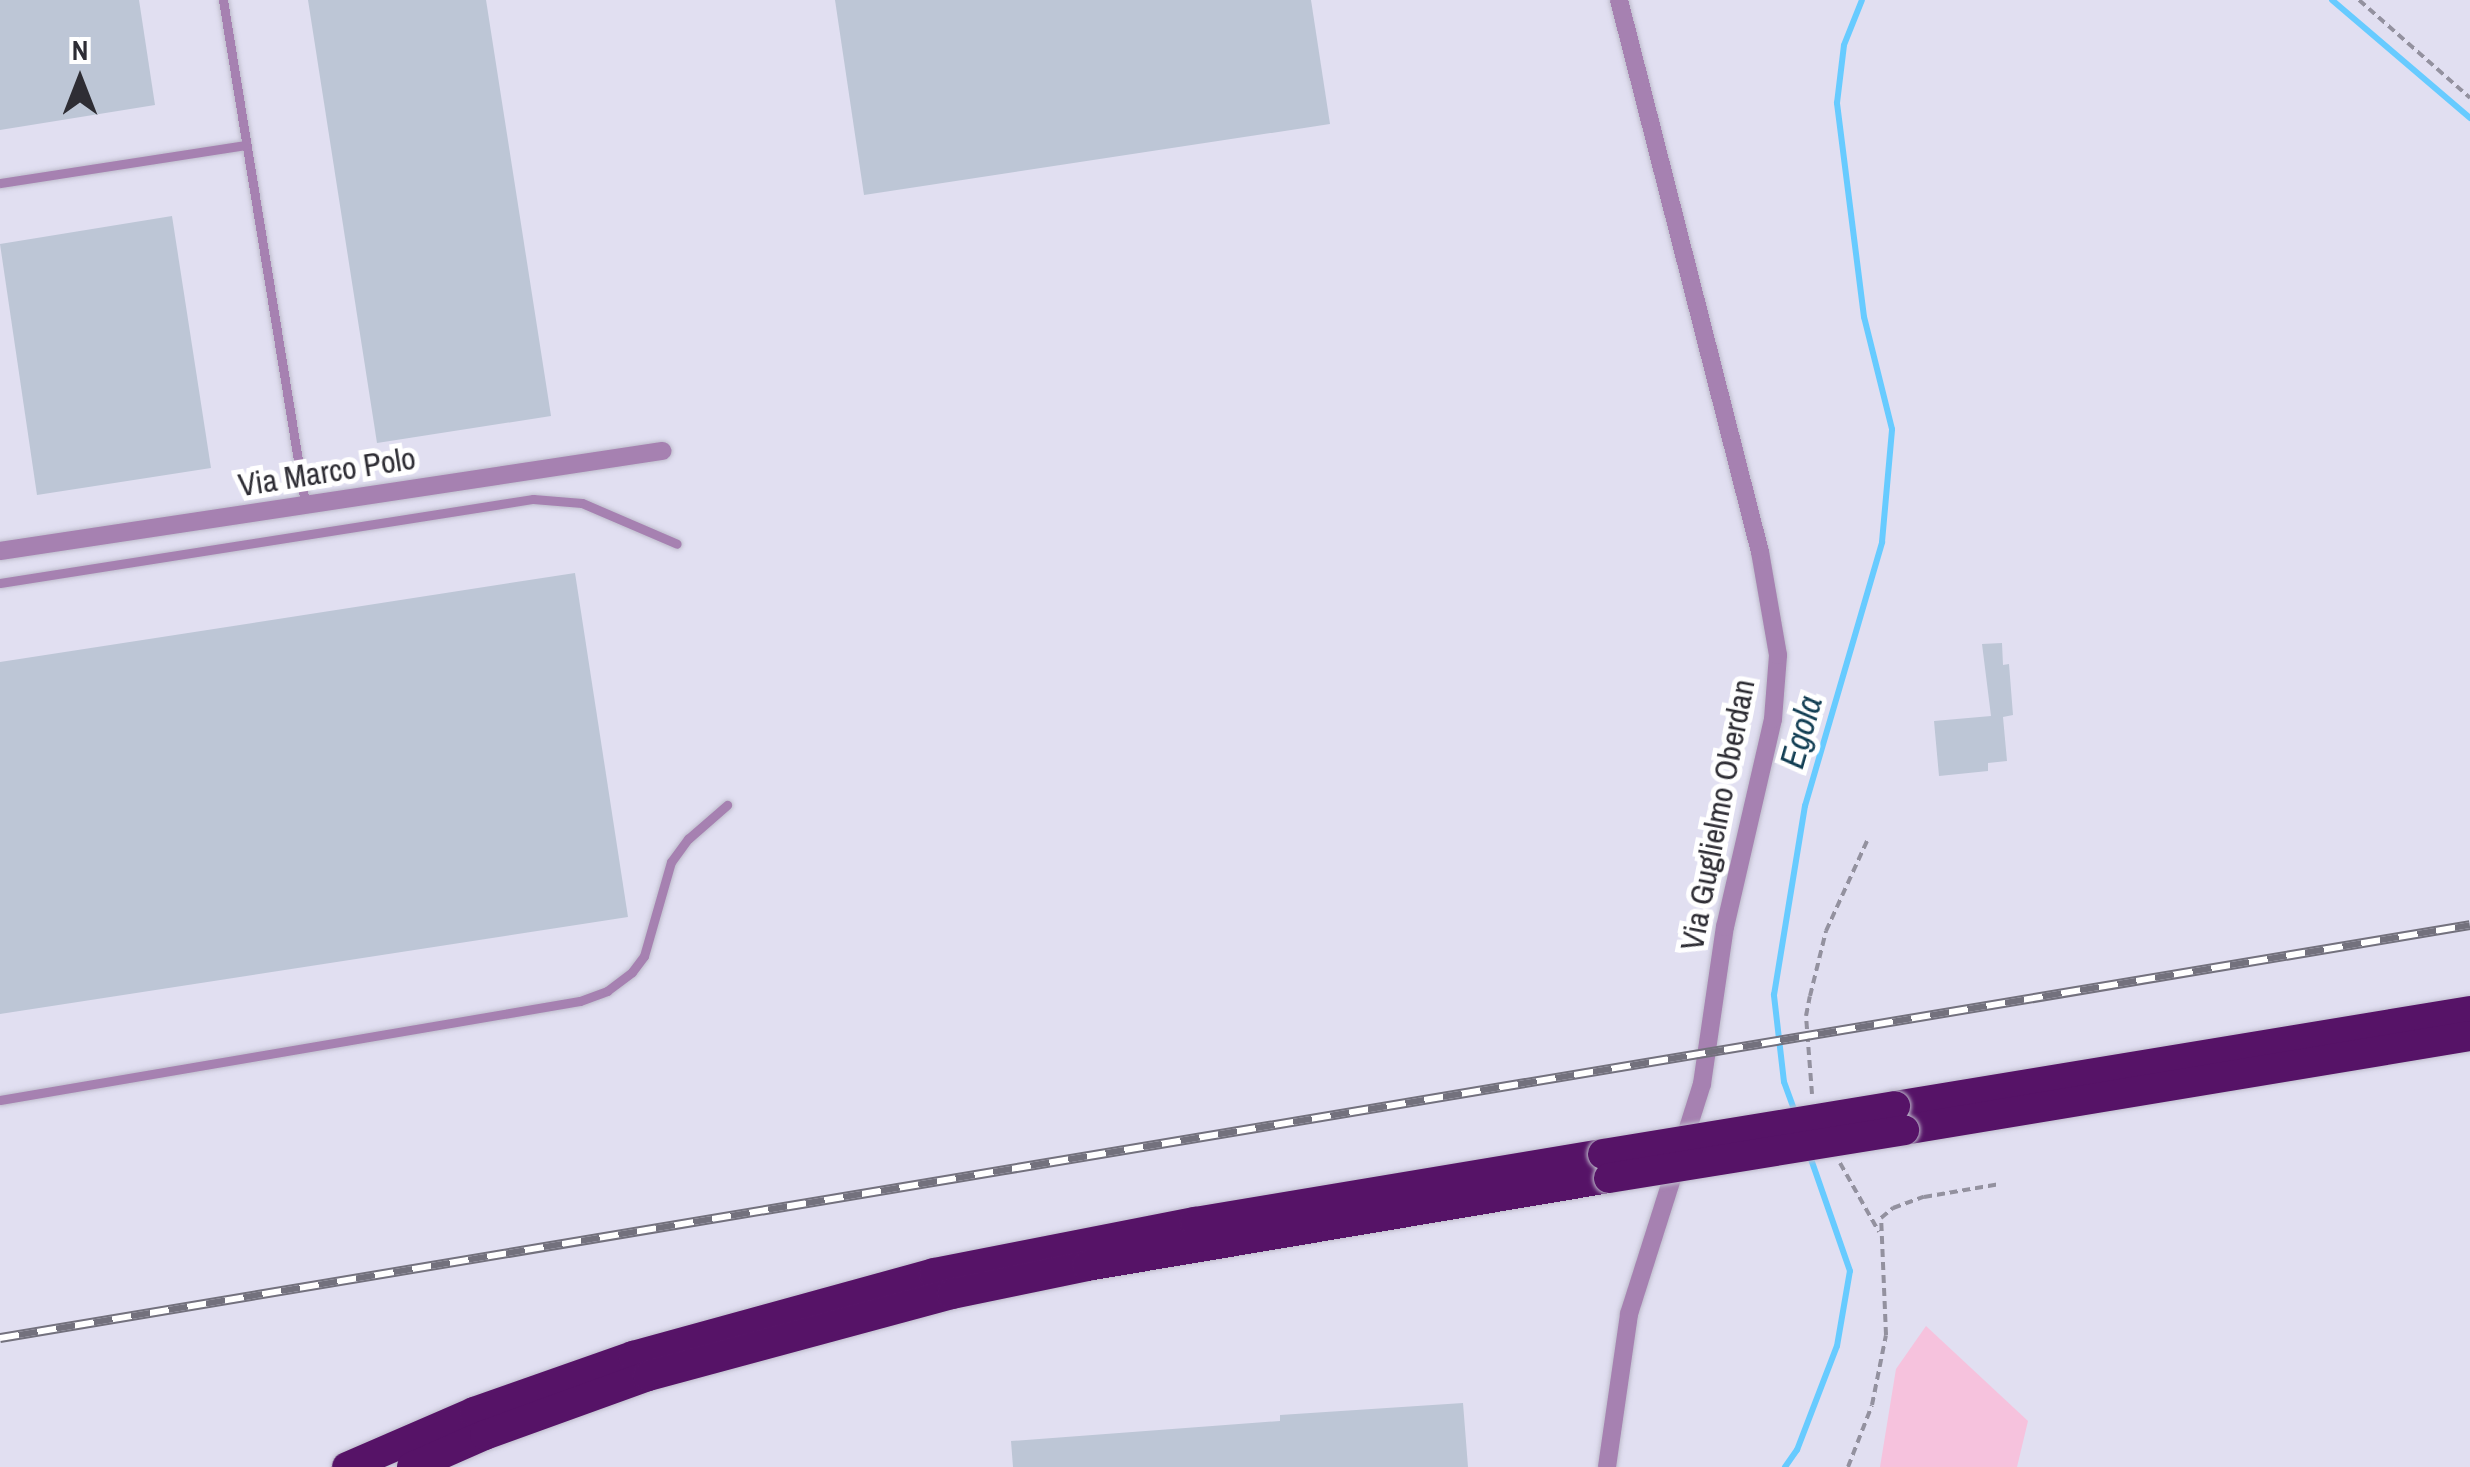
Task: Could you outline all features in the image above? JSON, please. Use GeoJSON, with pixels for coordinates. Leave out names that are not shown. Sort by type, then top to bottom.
{"type":"FeatureCollection","features":[{"type":"Feature","properties":{"kind":"highway"},"geometry":{"type":"LineString","coordinates":[[1900,1118],[2470,1011]]}},
{"type":"Feature","properties":{"kind":"highway"},"geometry":{"type":"LineString","coordinates":[[346,1467],[474,1412],[633,1356],[934,1273],[1195,1222],[1606,1166],[1900,1118],[2470,1036]]}},
{"type":"Feature","properties":{"kind":"highway"},"geometry":{"type":"LineString","coordinates":[[412,1467],[485,1435],[648,1376],[952,1294],[1606,1166]]}},
{"type":"Feature","properties":{"kind":"street","name":"Via Guglielmo Oberdan"},"geometry":{"type":"LineString","coordinates":[[1607,1467],[1628,1314],[1702,1084],[1724,927],[1772,718],[1778,655],[1760,552],[1619,0]]}},
{"type":"Feature","properties":{"kind":"street","name":"Via Marco Polo"},"geometry":{"type":"LineString","coordinates":[[0,551],[662,451]]}},
{"type":"Feature","properties":{"kind":"lane"},"geometry":{"type":"LineString","coordinates":[[223,0],[305,506]]}},
{"type":"Feature","properties":{"kind":"lane"},"geometry":{"type":"LineString","coordinates":[[0,183],[246,145]]}},
{"type":"Feature","properties":{"kind":"lane"},"geometry":{"type":"LineString","coordinates":[[0,583],[532,499],[582,503],[632,521],[677,544]]}},
{"type":"Feature","properties":{"kind":"lane"},"geometry":{"type":"LineString","coordinates":[[0,1100],[561,1004],[607,990],[632,972],[644,956],[671,862],[688,839],[727,805]]}},
{"type":"Feature","properties":{"kind":"path"},"geometry":{"type":"LineString","coordinates":[[2359,0],[2470,98]]}},
{"type":"Feature","properties":{"kind":"path"},"geometry":{"type":"LineString","coordinates":[[1818,1110],[1807,1064],[1806,1016],[1826,931],[1867,841]]}},
{"type":"Feature","properties":{"kind":"path"},"geometry":{"type":"LineString","coordinates":[[1840,1162],[1878,1232]]}},
{"type":"Feature","properties":{"kind":"path"},"geometry":{"type":"LineString","coordinates":[[1848,1467],[1872,1406],[1886,1335],[1878,1232],[1881,1218],[1892,1208],[1943,1192],[2000,1184]]}},
{"type":"Feature","properties":{"kind":"shaded area"},"geometry":{"type":"Polygon","coordinates":[[[1926,1326],[2028,1421],[2017,1467],[1880,1467],[1896,1369],[1926,1326]]]}},
{"type":"Feature","properties":{"kind":"building"},"geometry":{"type":"Polygon","coordinates":[[[0,0],[139,0],[155,105],[0,130],[0,0]]]}},
{"type":"Feature","properties":{"kind":"building"},"geometry":{"type":"Polygon","coordinates":[[[308,0],[486,0],[551,416],[377,443],[308,0]]]}},
{"type":"Feature","properties":{"kind":"building"},"geometry":{"type":"Polygon","coordinates":[[[835,0],[1311,0],[1330,124],[864,195],[835,0]]]}},
{"type":"Feature","properties":{"kind":"building"},"geometry":{"type":"Polygon","coordinates":[[[172,216],[211,468],[37,495],[0,244],[172,216]]]}},
{"type":"Feature","properties":{"kind":"building"},"geometry":{"type":"Polygon","coordinates":[[[575,573],[628,917],[0,1014],[0,662],[575,573]]]}},
{"type":"Feature","properties":{"kind":"building"},"geometry":{"type":"Polygon","coordinates":[[[2002,643],[2003,665],[2009,664],[2013,715],[2003,717],[2007,761],[1988,763],[1988,771],[1939,776],[1934,721],[1991,716],[1982,644],[2002,643]]]}},
{"type":"Feature","properties":{"kind":"building"},"geometry":{"type":"Polygon","coordinates":[[[1463,1403],[1468,1467],[1013,1467],[1011,1441],[1280,1421],[1280,1415],[1463,1403]]]}},
{"type":"Feature","properties":{"kind":"waterway","name":"Egola"},"geometry":{"type":"LineString","coordinates":[[1795,1112],[1784,1082],[1774,995],[1805,806],[1882,542],[1892,429],[1864,317],[1837,103],[1844,45],[1862,0]]}},
{"type":"Feature","properties":{"kind":"waterway"},"geometry":{"type":"LineString","coordinates":[[2332,0],[2470,118]]}},
{"type":"Feature","properties":{"kind":"waterway","name":"Egola"},"geometry":{"type":"LineString","coordinates":[[1785,1467],[1797,1450],[1837,1346],[1850,1271],[1809,1153]]}},
{"type":"Feature","properties":{"kind":"railway"},"geometry":{"type":"LineString","coordinates":[[0,1338],[2470,925]]}}]}
